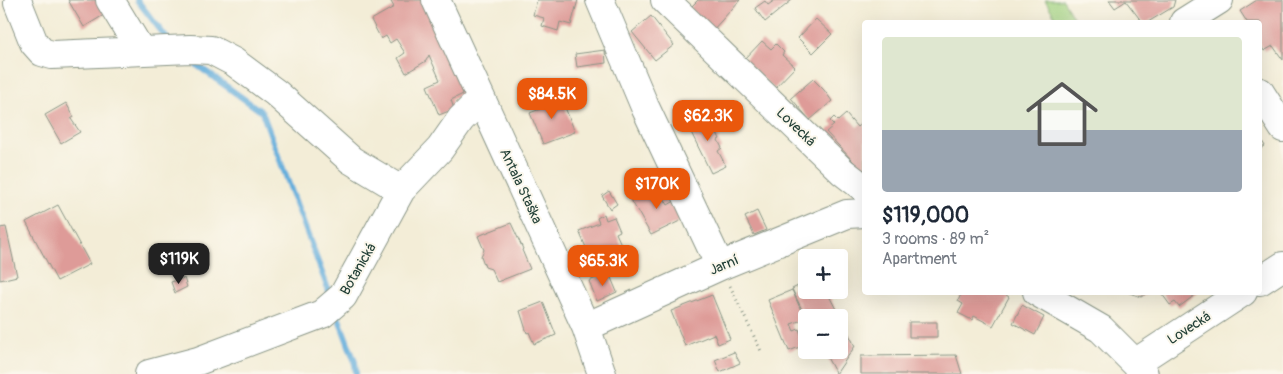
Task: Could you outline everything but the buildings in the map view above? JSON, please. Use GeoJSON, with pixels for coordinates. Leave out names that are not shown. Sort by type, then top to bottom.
{"type":"FeatureCollection","features":[{"type":"Feature","properties":{"kind":"street"},"geometry":{"type":"LineString","coordinates":[[110,0],[141,51]]}},
{"type":"Feature","properties":{"kind":"street","name":"Antala Staška"},"geometry":{"type":"LineString","coordinates":[[436,0],[586,327],[602,374]]}},
{"type":"Feature","properties":{"kind":"street"},"geometry":{"type":"LineString","coordinates":[[600,0],[645,107],[720,266]]}},
{"type":"Feature","properties":{"kind":"street","name":"Lovecká"},"geometry":{"type":"LineString","coordinates":[[665,0],[843,172],[862,188]]}},
{"type":"Feature","properties":{"kind":"street"},"geometry":{"type":"LineString","coordinates":[[18,3],[34,43],[42,52],[52,55],[190,49],[212,50],[234,62],[276,93],[351,160],[401,190]]}},
{"type":"Feature","properties":{"kind":"street"},"geometry":{"type":"LineString","coordinates":[[1262,95],[1283,128]]}},
{"type":"Feature","properties":{"kind":"street","name":"Botanická"},"geometry":{"type":"LineString","coordinates":[[149,374],[198,361],[322,314],[343,296],[401,190],[440,149],[461,119],[481,99]]}},
{"type":"Feature","properties":{"kind":"street","name":"Jarní"},"geometry":{"type":"LineString","coordinates":[[586,327],[720,266],[847,214],[862,213]]}},
{"type":"Feature","properties":{"kind":"street"},"geometry":{"type":"LineString","coordinates":[[1262,280],[1283,266]]}},
{"type":"Feature","properties":{"kind":"street","name":"Lovecká"},"geometry":{"type":"LineString","coordinates":[[1041,295],[1100,329],[1140,368],[1239,295]]}},
{"type":"Feature","properties":{"kind":"path"},"geometry":{"type":"LineString","coordinates":[[720,266],[761,351]]}},
{"type":"Feature","properties":{"kind":"green space"},"geometry":{"type":"Polygon","coordinates":[[[1045,0],[1063,0],[1075,20],[1057,20],[1045,0]]]}},
{"type":"Feature","properties":{"kind":"waterway"},"geometry":{"type":"LineString","coordinates":[[137,0],[169,41]]}},
{"type":"Feature","properties":{"kind":"waterway"},"geometry":{"type":"LineString","coordinates":[[187,58],[262,112],[331,297]]}},
{"type":"Feature","properties":{"kind":"waterway"},"geometry":{"type":"LineString","coordinates":[[336,311],[355,362],[356,374]]}}]}
